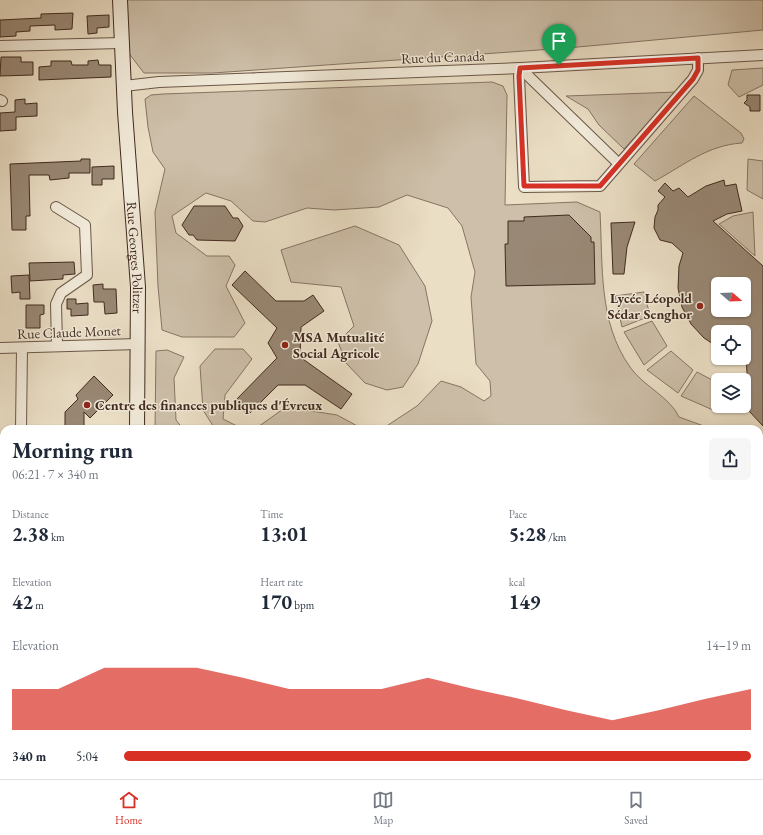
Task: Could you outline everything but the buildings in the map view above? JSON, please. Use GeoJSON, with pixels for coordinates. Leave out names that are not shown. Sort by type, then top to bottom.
{"type":"FeatureCollection","features":[{"type":"Feature","properties":{"kind":"street"},"geometry":{"type":"LineString","coordinates":[[0,46],[121,42],[120,0]]}},
{"type":"Feature","properties":{"kind":"street","name":"Rue Georges Politzer"},"geometry":{"type":"LineString","coordinates":[[121,42],[138,286],[137,425]]}},
{"type":"Feature","properties":{"kind":"street","name":"Rue du Canada"},"geometry":{"type":"LineString","coordinates":[[124,86],[158,82],[520,68],[763,55]]}},
{"type":"Feature","properties":{"kind":"street"},"geometry":{"type":"LineString","coordinates":[[520,68],[519,76],[524,186],[600,186],[618,163],[693,79],[698,70],[698,58]]}},
{"type":"Feature","properties":{"kind":"street"},"geometry":{"type":"LineString","coordinates":[[520,68],[618,163]]}},
{"type":"Feature","properties":{"kind":"street"},"geometry":{"type":"LineString","coordinates":[[56,207],[85,225],[86,275],[61,293],[56,304],[57,346]]}},
{"type":"Feature","properties":{"kind":"street","name":"Rue Claude Monet"},"geometry":{"type":"LineString","coordinates":[[0,348],[138,344]]}},
{"type":"Feature","properties":{"kind":"street"},"geometry":{"type":"LineString","coordinates":[[22,348],[22,425]]}},
{"type":"Feature","properties":{"kind":"shaded area"},"geometry":{"type":"Polygon","coordinates":[[[123,0],[763,0],[763,30],[567,48],[213,73],[144,73],[127,51],[123,0]]]}},
{"type":"Feature","properties":{"kind":"shaded area"},"geometry":{"type":"Polygon","coordinates":[[[763,68],[763,85],[739,97],[728,85],[732,70],[763,68]]]}},
{"type":"Feature","properties":{"kind":"shaded area"},"geometry":{"type":"Polygon","coordinates":[[[492,82],[503,86],[507,95],[505,205],[577,202],[600,212],[604,292],[612,331],[620,350],[635,374],[663,397],[675,410],[679,417],[701,425],[388,425],[417,406],[441,381],[461,387],[484,401],[491,396],[490,381],[476,364],[471,297],[475,272],[462,226],[448,208],[407,195],[379,207],[334,210],[307,208],[265,222],[253,221],[231,201],[206,193],[172,216],[176,233],[207,256],[229,256],[235,265],[226,286],[245,323],[234,337],[182,337],[162,330],[158,286],[155,212],[165,169],[153,152],[148,127],[145,99],[151,95],[492,82]]]}},
{"type":"Feature","properties":{"kind":"shaded area"},"geometry":{"type":"Polygon","coordinates":[[[677,92],[624,149],[599,125],[588,109],[566,96],[677,92]]]}},
{"type":"Feature","properties":{"kind":"shaded area"},"geometry":{"type":"Polygon","coordinates":[[[694,96],[741,133],[744,139],[742,143],[707,152],[686,162],[655,181],[634,164],[694,96]]]}},
{"type":"Feature","properties":{"kind":"shaded area"},"geometry":{"type":"Polygon","coordinates":[[[748,159],[763,161],[763,199],[747,190],[748,159]]]}},
{"type":"Feature","properties":{"kind":"shaded area"},"geometry":{"type":"Polygon","coordinates":[[[753,212],[755,256],[719,224],[733,216],[753,212]]]}},
{"type":"Feature","properties":{"kind":"shaded area"},"geometry":{"type":"Polygon","coordinates":[[[355,226],[399,245],[425,286],[432,321],[418,364],[403,387],[387,390],[365,383],[346,363],[338,342],[354,326],[341,287],[291,282],[281,250],[355,226]]]}},
{"type":"Feature","properties":{"kind":"shaded area"},"geometry":{"type":"Polygon","coordinates":[[[644,292],[650,316],[622,327],[615,296],[644,292]]]}},
{"type":"Feature","properties":{"kind":"shaded area"},"geometry":{"type":"Polygon","coordinates":[[[652,321],[667,346],[644,365],[624,332],[652,321]]]}},
{"type":"Feature","properties":{"kind":"shaded area"},"geometry":{"type":"Polygon","coordinates":[[[215,349],[243,349],[252,359],[225,395],[223,419],[235,425],[212,425],[203,410],[200,366],[215,349]]]}},
{"type":"Feature","properties":{"kind":"shaded area"},"geometry":{"type":"Polygon","coordinates":[[[167,350],[184,357],[174,378],[176,420],[180,425],[155,425],[156,351],[167,350]]]}},
{"type":"Feature","properties":{"kind":"shaded area"},"geometry":{"type":"Polygon","coordinates":[[[671,351],[693,370],[678,393],[647,370],[671,351]]]}},
{"type":"Feature","properties":{"kind":"shaded area"},"geometry":{"type":"Polygon","coordinates":[[[697,372],[711,379],[711,409],[681,396],[697,372]]]}},
{"type":"Feature","properties":{"kind":"shaded area"},"geometry":{"type":"Polygon","coordinates":[[[286,407],[337,415],[356,425],[261,425],[286,407]]]}},
{"type":"Feature","properties":{"kind":"place","name":"Lycée Léopold Sédar Senghor"},"geometry":{"type":"Point","coordinates":[700,306]}},
{"type":"Feature","properties":{"kind":"place","name":"MSA Mutualité Social Agricole"},"geometry":{"type":"Point","coordinates":[285,345]}},
{"type":"Feature","properties":{"kind":"place","name":"Centre des finances publiques d'Évreux"},"geometry":{"type":"Point","coordinates":[87,405]}},
{"type":"Feature","properties":{"kind":"route"},"geometry":{"type":"LineString","coordinates":[[698,58],[698,70],[693,79],[613,169],[600,186],[524,186],[519,76],[520,68],[559,65],[698,58]]}}]}
